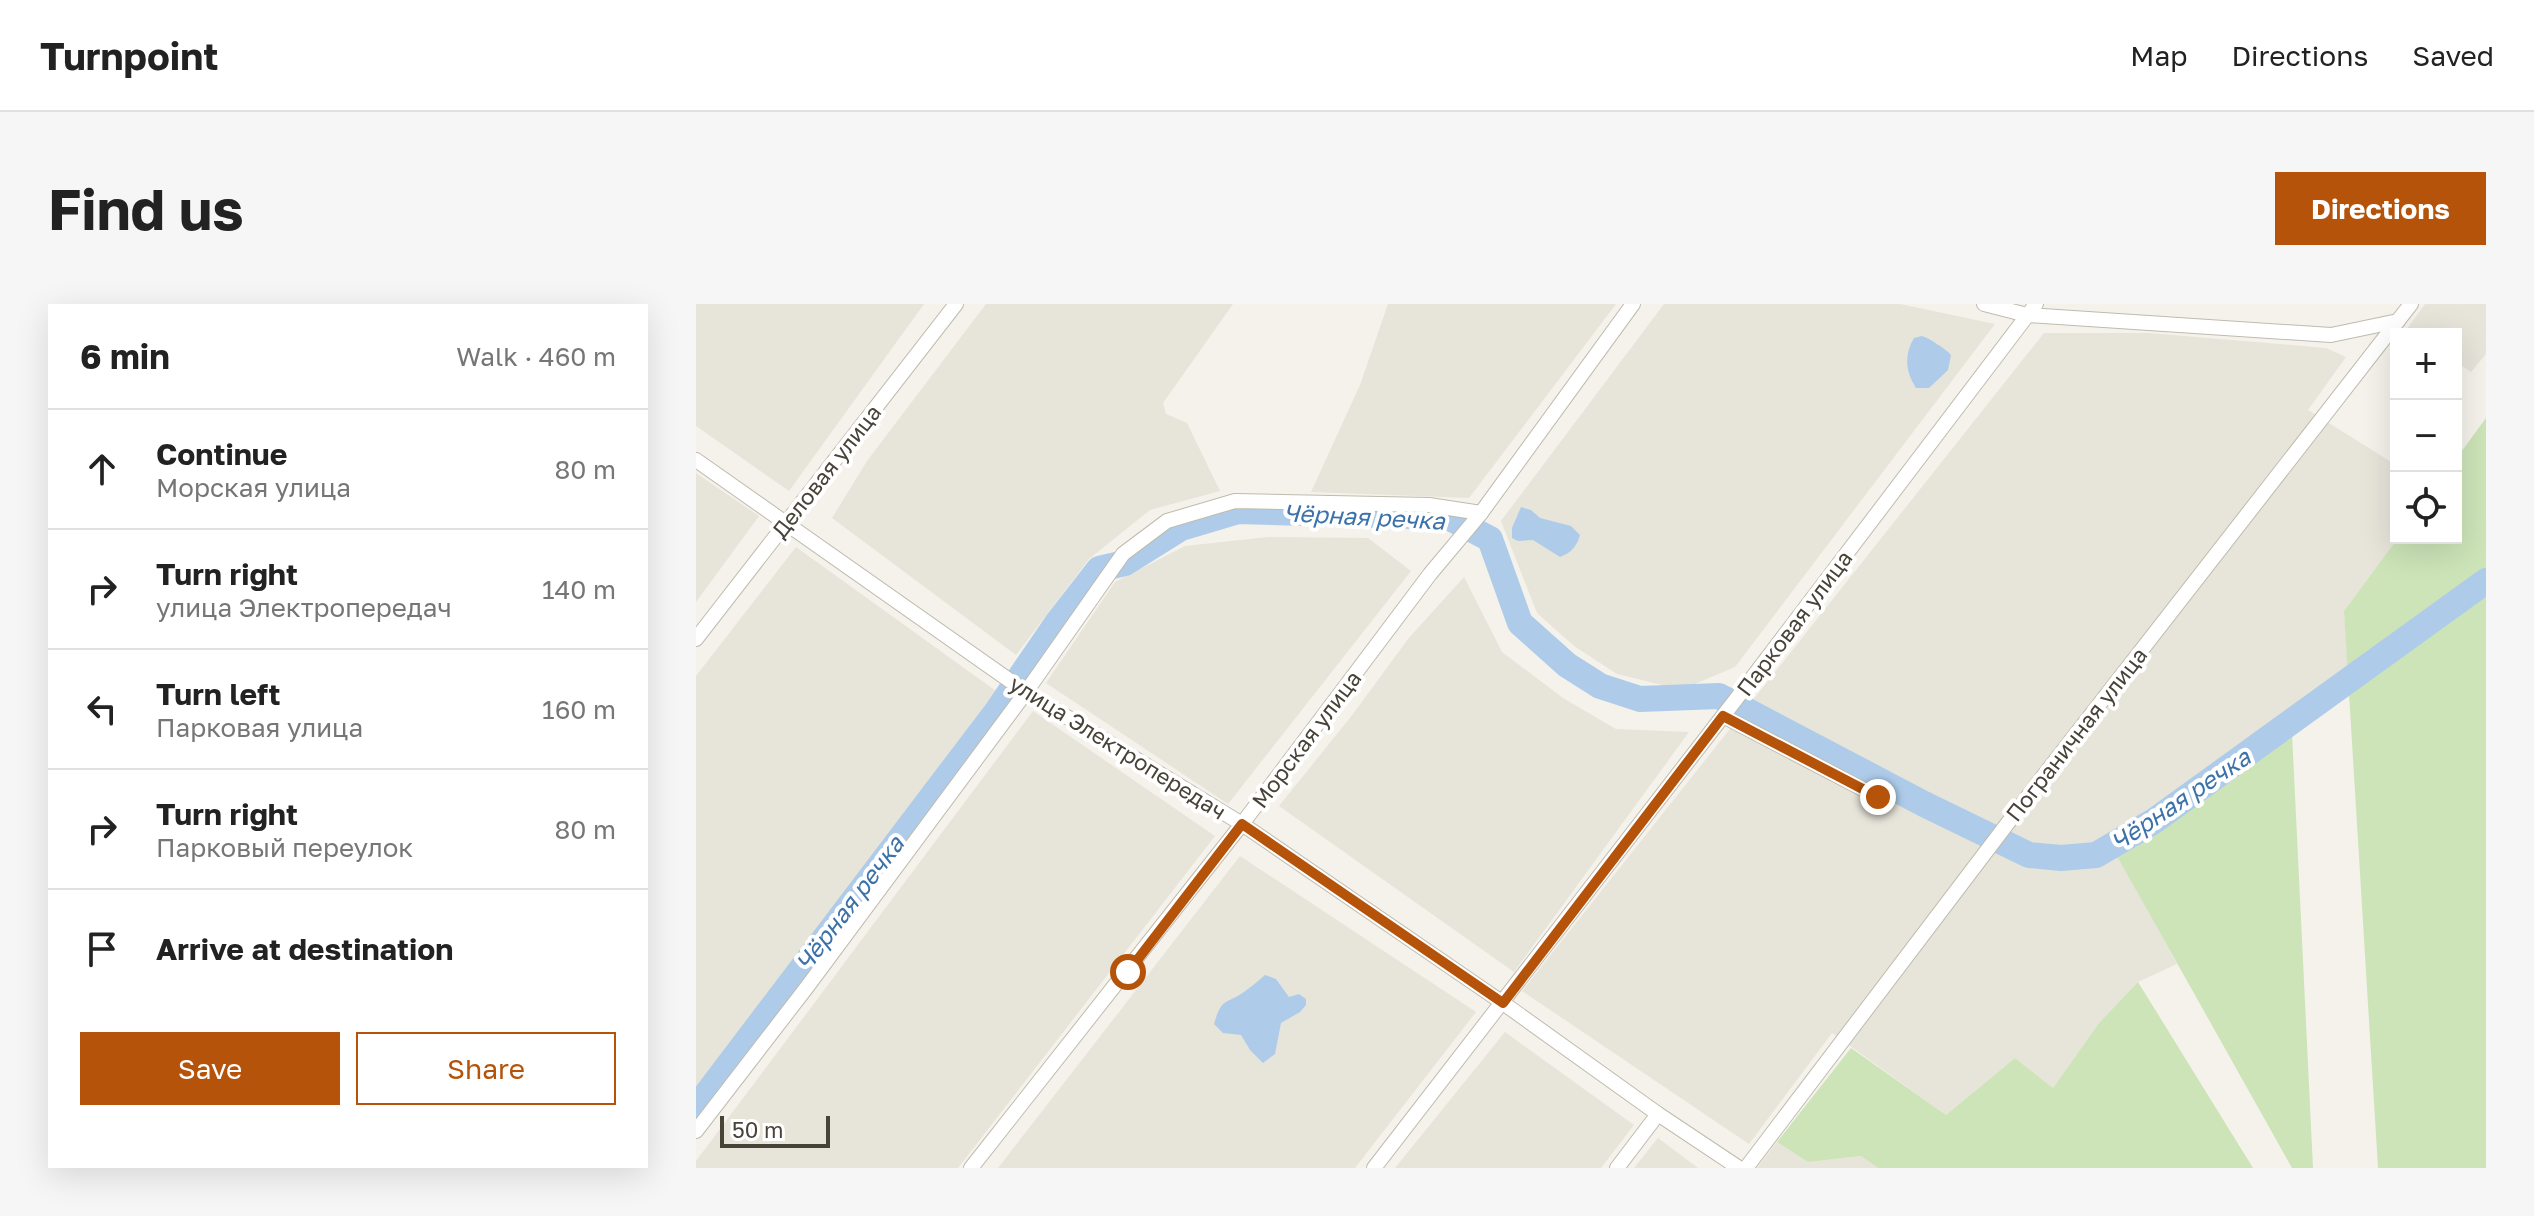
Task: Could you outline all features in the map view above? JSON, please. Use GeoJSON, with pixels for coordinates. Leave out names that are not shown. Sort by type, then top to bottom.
{"type":"FeatureCollection","features":[{"type":"Feature","properties":{"kind":"street","name":"Деловая улица"},"geometry":{"type":"LineString","coordinates":[[696,639],[956,304]]}},
{"type":"Feature","properties":{"kind":"street","name":"Морская улица"},"geometry":{"type":"LineString","coordinates":[[971,1168],[1242,824],[1421,586],[1460,540],[1633,304]]}},
{"type":"Feature","properties":{"kind":"street"},"geometry":{"type":"LineString","coordinates":[[1984,304],[2331,335],[2398,321]]}},
{"type":"Feature","properties":{"kind":"street","name":"Пограничная улица"},"geometry":{"type":"LineString","coordinates":[[1746,1168],[1994,840],[2411,304]]}},
{"type":"Feature","properties":{"kind":"street","name":"Парковая улица"},"geometry":{"type":"LineString","coordinates":[[1374,1168],[1725,714],[2032,309]]}},
{"type":"Feature","properties":{"kind":"street","name":"улица Электропередач"},"geometry":{"type":"LineString","coordinates":[[696,460],[1026,692],[1242,824],[1739,1168]]}},
{"type":"Feature","properties":{"kind":"street"},"geometry":{"type":"LineString","coordinates":[[696,1131],[1026,692],[1123,554],[1167,521],[1235,501],[1429,505],[1479,515]]}},
{"type":"Feature","properties":{"kind":"street"},"geometry":{"type":"LineString","coordinates":[[1725,714],[1878,797]]}},
{"type":"Feature","properties":{"kind":"street"},"geometry":{"type":"LineString","coordinates":[[1617,1168],[1658,1114]]}},
{"type":"Feature","properties":{"kind":"shaded area"},"geometry":{"type":"Polygon","coordinates":[[[696,304],[924,304],[789,491],[696,426],[696,304]]]}},
{"type":"Feature","properties":{"kind":"shaded area"},"geometry":{"type":"Polygon","coordinates":[[[986,304],[1233,304],[1163,403],[1166,414],[1187,423],[1220,491],[1150,510],[1089,559],[1016,655],[832,518],[867,461],[986,304]]]}},
{"type":"Feature","properties":{"kind":"shaded area"},"geometry":{"type":"Polygon","coordinates":[[[1388,304],[1616,304],[1469,498],[1311,492],[1360,385],[1388,304]]]}},
{"type":"Feature","properties":{"kind":"shaded area"},"geometry":{"type":"Polygon","coordinates":[[[1664,304],[1900,304],[1995,324],[1735,667],[1690,686],[1662,685],[1617,674],[1574,646],[1537,613],[1501,521],[1664,304]]]}},
{"type":"Feature","properties":{"kind":"shaded area"},"geometry":{"type":"Polygon","coordinates":[[[2425,304],[2486,304],[2486,354],[2471,372],[2462,366],[2462,328],[2408,328],[2425,304]]]}},
{"type":"Feature","properties":{"kind":"shaded area"},"geometry":{"type":"Polygon","coordinates":[[[2044,333],[2149,333],[2326,348],[2346,357],[2308,410],[2390,461],[2390,544],[2394,544],[2344,611],[2348,667],[2292,733],[2197,783],[2114,849],[2177,964],[2138,982],[2099,1023],[2053,1088],[2015,1058],[1946,1115],[1832,1033],[1749,1144],[1522,991],[2044,333]]]}},
{"type":"Feature","properties":{"kind":"shaded area"},"geometry":{"type":"Polygon","coordinates":[[[696,473],[759,516],[696,602],[696,473]]]}},
{"type":"Feature","properties":{"kind":"shaded area"},"geometry":{"type":"Polygon","coordinates":[[[1268,537],[1368,538],[1411,571],[1228,804],[1046,683],[1115,582],[1185,546],[1268,537]]]}},
{"type":"Feature","properties":{"kind":"shaded area"},"geometry":{"type":"Polygon","coordinates":[[[796,547],[996,691],[701,1090],[696,1086],[696,676],[796,547]]]}},
{"type":"Feature","properties":{"kind":"shaded area"},"geometry":{"type":"Polygon","coordinates":[[[1464,577],[1502,652],[1563,698],[1616,729],[1689,732],[1514,972],[1279,806],[1408,639],[1464,577]]]}},
{"type":"Feature","properties":{"kind":"shaded area"},"geometry":{"type":"Polygon","coordinates":[[[1033,711],[1215,836],[958,1168],[696,1168],[696,1161],[1033,711]]]}},
{"type":"Feature","properties":{"kind":"shaded area"},"geometry":{"type":"Polygon","coordinates":[[[1240,856],[1476,1012],[1355,1168],[998,1168],[1240,856]]]}},
{"type":"Feature","properties":{"kind":"shaded area"},"geometry":{"type":"Polygon","coordinates":[[[1505,1032],[1634,1125],[1601,1168],[1395,1168],[1505,1032]]]}},
{"type":"Feature","properties":{"kind":"shaded area"},"geometry":{"type":"Polygon","coordinates":[[[1658,1138],[1698,1168],[1634,1168],[1658,1138]]]}},
{"type":"Feature","properties":{"kind":"shaded area"},"geometry":{"type":"Polygon","coordinates":[[[1777,1142],[1808,1162],[1861,1156],[1878,1168],[1757,1168],[1777,1142]]]}},
{"type":"Feature","properties":{"kind":"green space"},"geometry":{"type":"Polygon","coordinates":[[[2486,418],[2486,1168],[2378,1168],[2344,611],[2394,544],[2462,544],[2462,451],[2486,418]]]}},
{"type":"Feature","properties":{"kind":"green space"},"geometry":{"type":"Polygon","coordinates":[[[2292,733],[2313,1168],[2292,1168],[2113,849],[2197,783],[2292,733]]]}},
{"type":"Feature","properties":{"kind":"green space"},"geometry":{"type":"Polygon","coordinates":[[[2138,982],[2253,1168],[1878,1168],[1861,1156],[1808,1162],[1777,1142],[1851,1048],[1946,1115],[2015,1058],[2053,1088],[2099,1023],[2138,982]]]}},
{"type":"Feature","properties":{"kind":"water"},"geometry":{"type":"Polygon","coordinates":[[[1922,336],[1951,355],[1948,370],[1929,388],[1916,388],[1908,369],[1907,357],[1911,344],[1914,338],[1922,336]]]}},
{"type":"Feature","properties":{"kind":"water"},"geometry":{"type":"Polygon","coordinates":[[[1521,507],[1531,510],[1540,518],[1571,526],[1580,535],[1575,546],[1560,557],[1533,540],[1518,541],[1512,538],[1512,528],[1521,507]]]}},
{"type":"Feature","properties":{"kind":"water"},"geometry":{"type":"Polygon","coordinates":[[[1265,975],[1276,979],[1289,997],[1299,994],[1306,999],[1306,1005],[1281,1023],[1275,1054],[1263,1063],[1241,1035],[1223,1033],[1214,1024],[1222,1005],[1265,975]]]}},
{"type":"Feature","properties":{"kind":"waterway","name":"Чёрная речка"},"geometry":{"type":"LineString","coordinates":[[696,1108],[997,711],[1057,623],[1099,569],[1125,563],[1181,528],[1238,511],[1448,517],[1490,539],[1520,623],[1567,665],[1600,686],[1640,699],[1719,696],[1924,804],[2029,855],[2061,858],[2096,855],[2154,821],[2486,581]]}},
{"type":"Feature","properties":{"kind":"route"},"geometry":{"type":"LineString","coordinates":[[1128,972],[1242,824],[1503,1003],[1723,716],[1878,797]]}}]}
